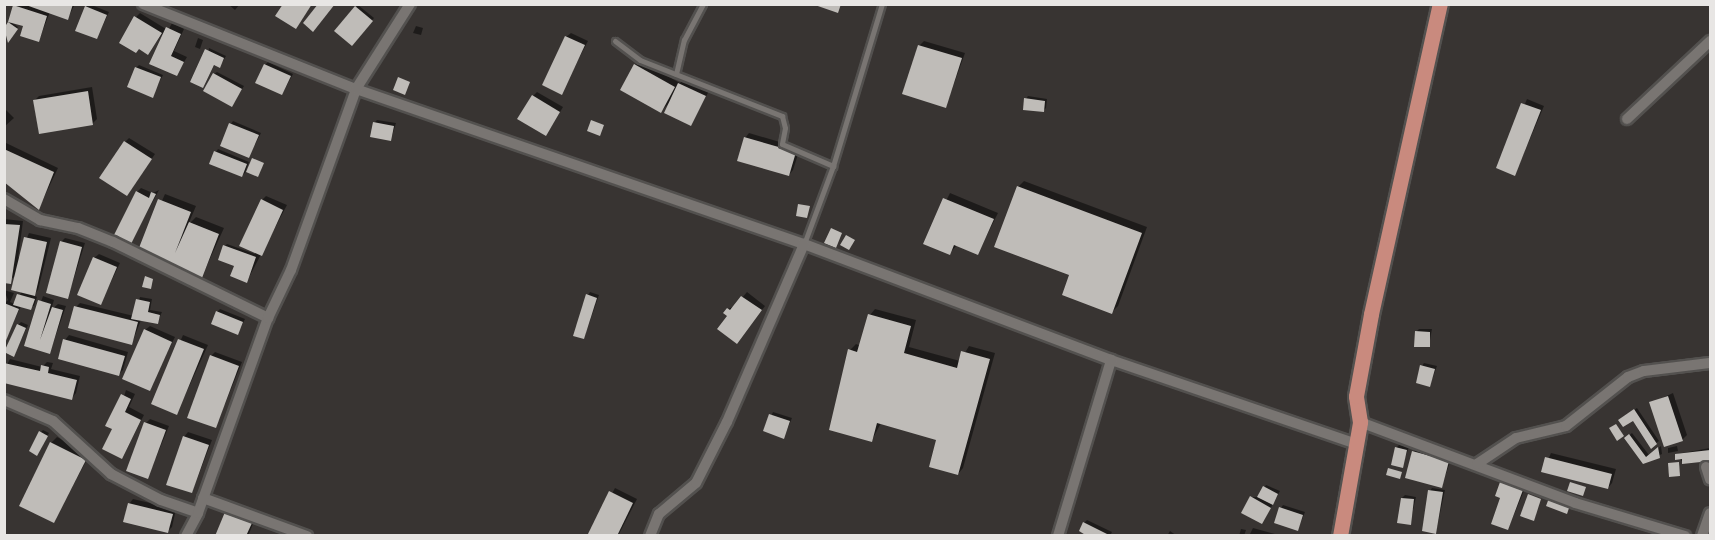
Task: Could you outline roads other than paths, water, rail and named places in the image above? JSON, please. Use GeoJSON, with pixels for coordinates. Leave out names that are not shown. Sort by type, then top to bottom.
{"type":"FeatureCollection","features":[{"type":"Feature","properties":{"kind":"main road"},"geometry":{"type":"LineString","coordinates":[[1340,536],[1360,422],[1356,396],[1368,326],[1440,4]]}},
{"type":"Feature","properties":{"kind":"street"},"geometry":{"type":"LineString","coordinates":[[143,4],[356,89],[804,244],[1111,360],[1357,444]]}},
{"type":"Feature","properties":{"kind":"street"},"geometry":{"type":"LineString","coordinates":[[186,536],[198,513],[268,318],[295,259],[356,89],[410,4]]}},
{"type":"Feature","properties":{"kind":"street"},"geometry":{"type":"LineString","coordinates":[[1627,118],[1710,41]]}},
{"type":"Feature","properties":{"kind":"street"},"geometry":{"type":"LineString","coordinates":[[4,199],[40,220],[78,228],[112,242],[268,318]]}},
{"type":"Feature","properties":{"kind":"street"},"geometry":{"type":"LineString","coordinates":[[650,536],[659,514],[696,483],[732,411],[804,244]]}},
{"type":"Feature","properties":{"kind":"street"},"geometry":{"type":"LineString","coordinates":[[1058,536],[1111,360]]}},
{"type":"Feature","properties":{"kind":"street"},"geometry":{"type":"LineString","coordinates":[[1477,464],[1516,438],[1566,426],[1628,378],[1644,371],[1710,363]]}},
{"type":"Feature","properties":{"kind":"street"},"geometry":{"type":"LineString","coordinates":[[4,400],[53,421],[111,474],[161,500],[198,513]]}},
{"type":"Feature","properties":{"kind":"street"},"geometry":{"type":"LineString","coordinates":[[1360,422],[1477,464],[1575,503],[1685,536]]}},
{"type":"Feature","properties":{"kind":"street"},"geometry":{"type":"LineString","coordinates":[[1706,467],[1710,479]]}},
{"type":"Feature","properties":{"kind":"street"},"geometry":{"type":"LineString","coordinates":[[203,498],[307,536]]}},
{"type":"Feature","properties":{"kind":"street"},"geometry":{"type":"LineString","coordinates":[[1702,536],[1710,513]]}},
{"type":"Feature","properties":{"kind":"lane"},"geometry":{"type":"LineString","coordinates":[[676,74],[684,40],[703,4]]}},
{"type":"Feature","properties":{"kind":"lane"},"geometry":{"type":"LineString","coordinates":[[804,244],[833,166],[882,4]]}},
{"type":"Feature","properties":{"kind":"lane"},"geometry":{"type":"LineString","coordinates":[[615,41],[640,60],[782,116],[786,128],[782,144],[833,166]]}}]}
